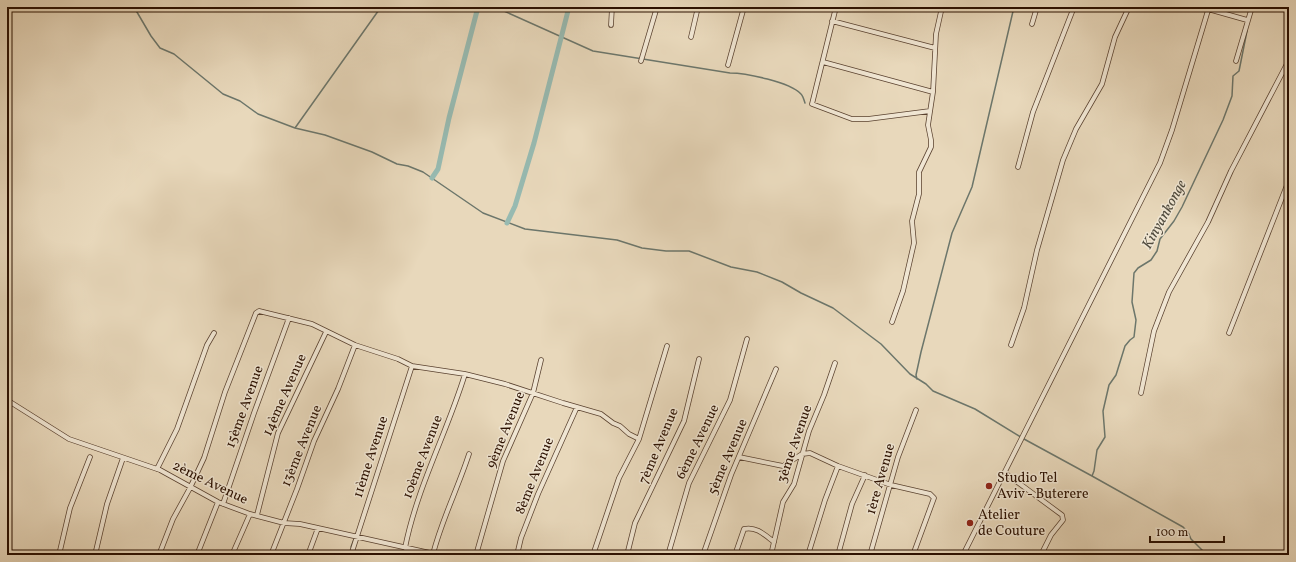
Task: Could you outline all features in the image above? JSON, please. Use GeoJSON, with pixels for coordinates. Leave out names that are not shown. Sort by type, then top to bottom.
{"type":"FeatureCollection","features":[{"type":"Feature","properties":{"kind":"street"},"geometry":{"type":"LineString","coordinates":[[611,25],[612,7]]}},
{"type":"Feature","properties":{"kind":"street"},"geometry":{"type":"LineString","coordinates":[[642,59],[657,7]]}},
{"type":"Feature","properties":{"kind":"street"},"geometry":{"type":"LineString","coordinates":[[691,37],[698,7]]}},
{"type":"Feature","properties":{"kind":"street"},"geometry":{"type":"LineString","coordinates":[[728,65],[744,7]]}},
{"type":"Feature","properties":{"kind":"street"},"geometry":{"type":"LineString","coordinates":[[836,7],[812,104],[846,117],[868,119],[930,112]]}},
{"type":"Feature","properties":{"kind":"street"},"geometry":{"type":"LineString","coordinates":[[892,322],[903,290],[914,243],[912,221],[919,194],[919,172],[931,147],[928,125],[933,92],[936,34],[942,7]]}},
{"type":"Feature","properties":{"kind":"street"},"geometry":{"type":"LineString","coordinates":[[1032,24],[1037,7]]}},
{"type":"Feature","properties":{"kind":"street"},"geometry":{"type":"LineString","coordinates":[[1018,167],[1035,107],[1074,7]]}},
{"type":"Feature","properties":{"kind":"street"},"geometry":{"type":"LineString","coordinates":[[1011,345],[1024,308],[1035,257],[1063,160],[1076,129],[1102,84],[1115,37],[1130,7]]}},
{"type":"Feature","properties":{"kind":"street"},"geometry":{"type":"LineString","coordinates":[[1236,61],[1252,7]]}},
{"type":"Feature","properties":{"kind":"street"},"geometry":{"type":"LineString","coordinates":[[963,555],[1021,443],[1164,156],[1208,8],[1247,20]]}},
{"type":"Feature","properties":{"kind":"street"},"geometry":{"type":"LineString","coordinates":[[832,21],[935,48]]}},
{"type":"Feature","properties":{"kind":"street"},"geometry":{"type":"LineString","coordinates":[[1141,393],[1154,330],[1169,292],[1208,222],[1231,171],[1289,60]]}},
{"type":"Feature","properties":{"kind":"street"},"geometry":{"type":"LineString","coordinates":[[823,62],[933,92]]}},
{"type":"Feature","properties":{"kind":"street"},"geometry":{"type":"LineString","coordinates":[[1230,333],[1289,180]]}},
{"type":"Feature","properties":{"kind":"street"},"geometry":{"type":"LineString","coordinates":[[159,555],[173,519],[190,488],[208,445],[225,392],[256,313],[259,311],[312,324],[355,345],[398,359],[412,366],[465,374],[516,387],[601,414],[613,424],[620,426],[629,434],[639,439]]}},
{"type":"Feature","properties":{"kind":"street","name":"15ème Avenue"},"geometry":{"type":"LineString","coordinates":[[223,504],[254,413],[289,318]]}},
{"type":"Feature","properties":{"kind":"street","name":"14ème Avenue"},"geometry":{"type":"LineString","coordinates":[[257,515],[278,433],[326,332]]}},
{"type":"Feature","properties":{"kind":"street"},"geometry":{"type":"LineString","coordinates":[[157,469],[174,436],[207,345],[214,333]]}},
{"type":"Feature","properties":{"kind":"street","name":"6ème Avenue"},"geometry":{"type":"LineString","coordinates":[[668,555],[689,483],[730,400],[747,339]]}},
{"type":"Feature","properties":{"kind":"street","name":"13ème Avenue"},"geometry":{"type":"LineString","coordinates":[[271,555],[314,440],[338,389],[355,345]]}},
{"type":"Feature","properties":{"kind":"street"},"geometry":{"type":"LineString","coordinates":[[593,555],[619,478],[639,439],[667,346]]}},
{"type":"Feature","properties":{"kind":"street","name":"7ème Avenue"},"geometry":{"type":"LineString","coordinates":[[627,555],[635,523],[664,466],[673,442],[684,422],[699,359]]}},
{"type":"Feature","properties":{"kind":"street","name":"9ème Avenue"},"geometry":{"type":"LineString","coordinates":[[476,555],[506,450],[533,393],[541,360]]}},
{"type":"Feature","properties":{"kind":"street","name":"3ème Avenue"},"geometry":{"type":"LineString","coordinates":[[771,555],[783,502],[793,488],[808,431],[835,363]]}},
{"type":"Feature","properties":{"kind":"street","name":"11ème Avenue"},"geometry":{"type":"LineString","coordinates":[[351,555],[358,538],[384,450],[412,366]]}},
{"type":"Feature","properties":{"kind":"street","name":"5ème Avenue"},"geometry":{"type":"LineString","coordinates":[[703,555],[739,457],[776,369]]}},
{"type":"Feature","properties":{"kind":"street","name":"10ème Avenue"},"geometry":{"type":"LineString","coordinates":[[406,548],[421,488],[439,446],[465,374]]}},
{"type":"Feature","properties":{"kind":"street","name":"2ème Avenue"},"geometry":{"type":"LineString","coordinates":[[7,400],[69,439],[157,469],[218,502],[250,514],[284,523],[318,528],[411,550],[439,555]]}},
{"type":"Feature","properties":{"kind":"street","name":"8ème Avenue"},"geometry":{"type":"LineString","coordinates":[[517,555],[521,538],[538,494],[577,407]]}},
{"type":"Feature","properties":{"kind":"street","name":"1ère Avenue"},"geometry":{"type":"LineString","coordinates":[[870,555],[903,441],[916,410]]}},
{"type":"Feature","properties":{"kind":"street"},"geometry":{"type":"LineString","coordinates":[[739,457],[783,466],[802,454],[810,453],[838,466],[891,485],[930,494],[934,498],[913,555]]}},
{"type":"Feature","properties":{"kind":"street"},"geometry":{"type":"LineString","coordinates":[[433,554],[439,531],[458,486],[469,454]]}},
{"type":"Feature","properties":{"kind":"street"},"geometry":{"type":"LineString","coordinates":[[59,555],[70,508],[90,457]]}},
{"type":"Feature","properties":{"kind":"street"},"geometry":{"type":"LineString","coordinates":[[95,555],[107,504],[123,458]]}},
{"type":"Feature","properties":{"kind":"street"},"geometry":{"type":"LineString","coordinates":[[808,555],[825,500],[838,466]]}},
{"type":"Feature","properties":{"kind":"street"},"geometry":{"type":"LineString","coordinates":[[1005,473],[1062,515],[1063,520],[1051,535],[1041,555]]}},
{"type":"Feature","properties":{"kind":"street"},"geometry":{"type":"LineString","coordinates":[[838,555],[850,510],[865,475]]}},
{"type":"Feature","properties":{"kind":"street"},"geometry":{"type":"LineString","coordinates":[[197,555],[218,502]]}},
{"type":"Feature","properties":{"kind":"street"},"geometry":{"type":"LineString","coordinates":[[232,555],[250,514]]}},
{"type":"Feature","properties":{"kind":"street"},"geometry":{"type":"LineString","coordinates":[[308,555],[318,528]]}},
{"type":"Feature","properties":{"kind":"street"},"geometry":{"type":"LineString","coordinates":[[735,555],[744,529],[749,528],[762,532],[774,542]]}},
{"type":"Feature","properties":{"kind":"street"},"geometry":{"type":"LineString","coordinates":[[410,555],[411,550]]}},
{"type":"Feature","properties":{"kind":"street"},"geometry":{"type":"LineString","coordinates":[[7,551],[15,555]]}},
{"type":"Feature","properties":{"kind":"waterway"},"geometry":{"type":"LineString","coordinates":[[134,7],[160,48],[174,54],[223,94],[240,101],[258,114],[295,128],[325,135],[372,152],[397,164],[408,166],[423,172],[483,213],[525,229],[617,240],[642,248],[666,251],[689,251],[731,267],[757,272],[782,282],[833,308],[881,344],[910,374],[926,384],[933,391],[975,409],[1024,439],[1092,476]]}},
{"type":"Feature","properties":{"kind":"waterway"},"geometry":{"type":"LineString","coordinates":[[295,128],[381,7]]}},
{"type":"Feature","properties":{"kind":"waterway"},"geometry":{"type":"LineString","coordinates":[[432,178],[438,169],[449,118],[478,7]]}},
{"type":"Feature","properties":{"kind":"waterway"},"geometry":{"type":"LineString","coordinates":[[495,7],[593,51],[767,79],[778,82],[795,90],[802,95],[805,103]]}},
{"type":"Feature","properties":{"kind":"waterway"},"geometry":{"type":"LineString","coordinates":[[507,223],[515,206],[534,143],[569,7]]}},
{"type":"Feature","properties":{"kind":"waterway"},"geometry":{"type":"LineString","coordinates":[[917,379],[916,375],[921,352],[952,233],[972,187],[1014,7]]}},
{"type":"Feature","properties":{"kind":"waterway","name":"Kinyankonge"},"geometry":{"type":"LineString","coordinates":[[1207,555],[1191,539],[1188,532],[1183,527],[1092,476],[1097,450],[1105,437],[1103,411],[1109,385],[1116,375],[1125,346],[1134,337],[1136,320],[1132,302],[1134,273],[1138,268],[1151,260],[1157,251],[1160,239],[1174,221],[1182,207],[1223,120],[1232,96],[1233,76],[1239,71],[1247,31]]}},
{"type":"Feature","properties":{"kind":"waterway"},"geometry":{"type":"LineString","coordinates":[[351,547],[356,534]]}},
{"type":"Feature","properties":{"kind":"place","name":"Studio Tel Aviv - Buterere"},"geometry":{"type":"Point","coordinates":[989,486]}},
{"type":"Feature","properties":{"kind":"place","name":"Atelier de Couture"},"geometry":{"type":"Point","coordinates":[970,523]}}]}
